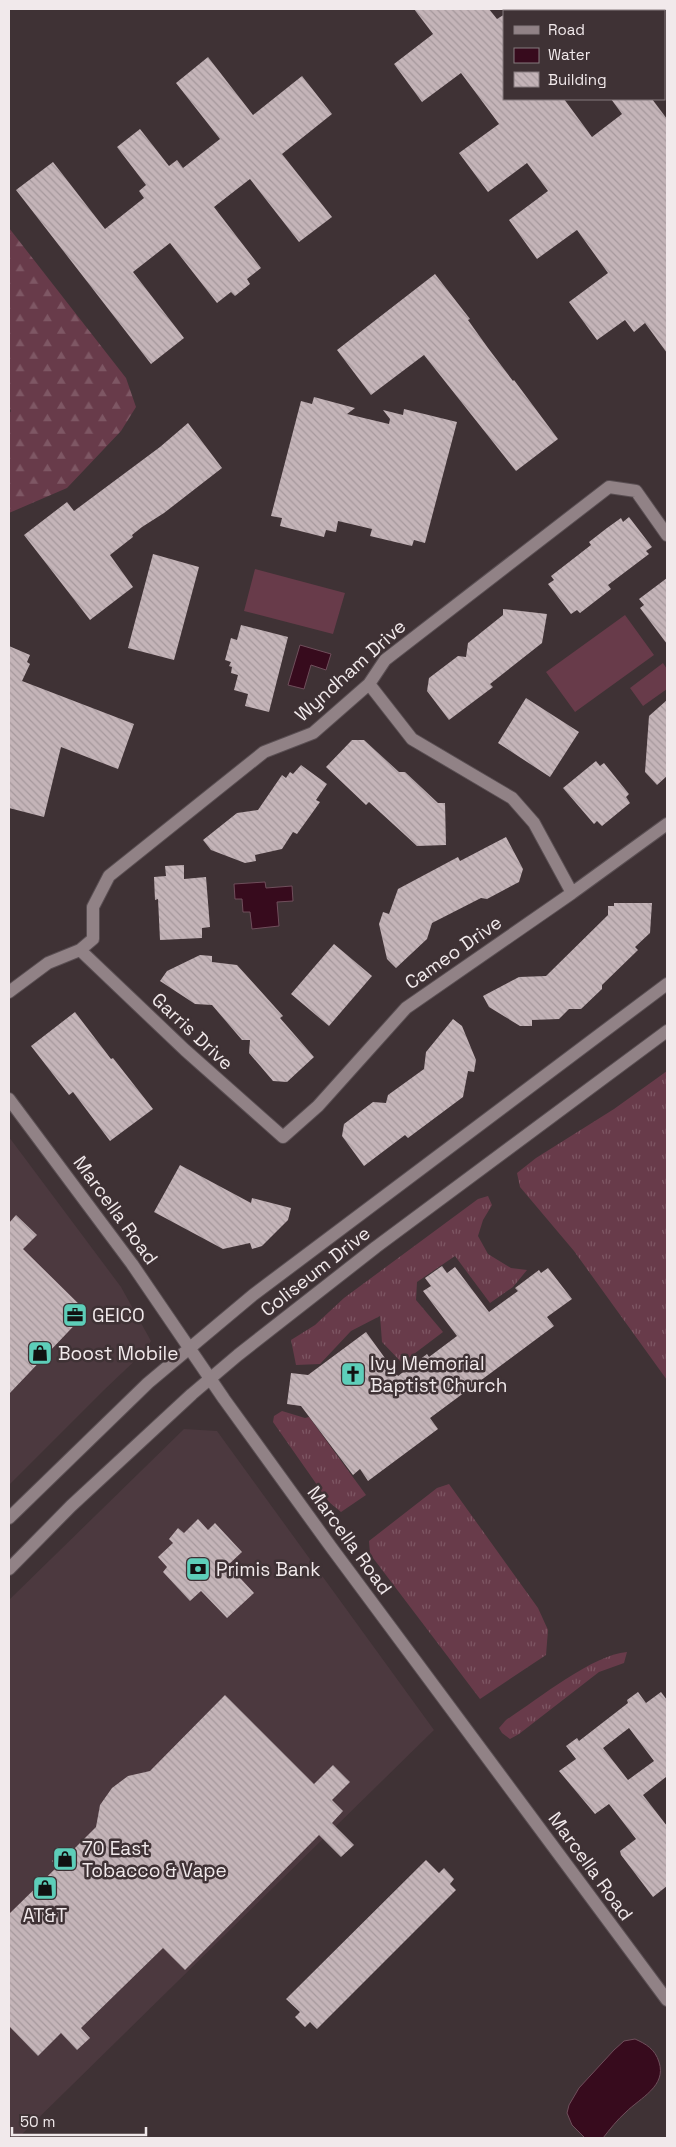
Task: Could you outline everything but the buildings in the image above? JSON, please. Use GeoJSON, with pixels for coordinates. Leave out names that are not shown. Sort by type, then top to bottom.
{"type":"FeatureCollection","features":[{"type":"Feature","properties":{"kind":"street","name":"Wyndham Drive"},"geometry":{"type":"LineString","coordinates":[[80,950],[93,939],[93,907],[109,876],[264,752],[313,733],[369,684],[384,660],[609,487],[636,491],[667,535]]}},
{"type":"Feature","properties":{"kind":"street"},"geometry":{"type":"LineString","coordinates":[[369,684],[412,739],[512,798],[534,822],[572,893]]}},
{"type":"Feature","properties":{"kind":"street","name":"Cameo Drive"},"geometry":{"type":"LineString","coordinates":[[283,1137],[318,1106],[406,1008],[572,893],[667,824]]}},
{"type":"Feature","properties":{"kind":"street"},"geometry":{"type":"LineString","coordinates":[[9,992],[48,964],[80,950]]}},
{"type":"Feature","properties":{"kind":"street","name":"Garris Drive"},"geometry":{"type":"LineString","coordinates":[[80,950],[185,1050],[283,1137]]}},
{"type":"Feature","properties":{"kind":"street","name":"Coliseum Drive"},"geometry":{"type":"LineString","coordinates":[[9,1518],[119,1410],[253,1295],[667,984]]}},
{"type":"Feature","properties":{"kind":"street","name":"Coliseum Drive"},"geometry":{"type":"LineString","coordinates":[[9,1569],[71,1506],[211,1379],[294,1310],[667,1031]]}},
{"type":"Feature","properties":{"kind":"street","name":"Marcella Road"},"geometry":{"type":"LineString","coordinates":[[9,1099],[132,1264],[189,1348],[331,1547],[667,2000]]}},
{"type":"Feature","properties":{"kind":"shaded area"},"geometry":{"type":"Polygon","coordinates":[[[9,1137],[121,1287],[151,1341],[144,1352],[9,1485],[9,1137]]]}},
{"type":"Feature","properties":{"kind":"shaded area"},"geometry":{"type":"Polygon","coordinates":[[[184,1429],[217,1431],[434,1730],[18,2138],[9,2138],[9,1600],[184,1429]]]}},
{"type":"Feature","properties":{"kind":"green space"},"geometry":{"type":"Polygon","coordinates":[[[9,228],[126,378],[136,407],[121,431],[67,488],[9,513],[9,414],[11,411],[9,407],[9,228]]]}},
{"type":"Feature","properties":{"kind":"green space"},"geometry":{"type":"Polygon","coordinates":[[[255,569],[345,593],[333,634],[244,611],[255,569]]]}},
{"type":"Feature","properties":{"kind":"green space"},"geometry":{"type":"Polygon","coordinates":[[[625,615],[654,655],[575,712],[546,672],[625,615]]]}},
{"type":"Feature","properties":{"kind":"green space"},"geometry":{"type":"Polygon","coordinates":[[[663,663],[667,669],[667,689],[643,706],[630,688],[663,663]]]}},
{"type":"Feature","properties":{"kind":"green space"},"geometry":{"type":"Polygon","coordinates":[[[667,1071],[667,1380],[574,1251],[520,1187],[517,1173],[536,1158],[614,1109],[667,1071]]]}},
{"type":"Feature","properties":{"kind":"green space"},"geometry":{"type":"Polygon","coordinates":[[[488,1196],[492,1205],[483,1220],[478,1236],[488,1254],[511,1268],[527,1270],[513,1287],[490,1303],[455,1256],[417,1282],[416,1300],[443,1332],[402,1363],[382,1342],[380,1316],[351,1331],[320,1364],[296,1365],[291,1340],[315,1325],[344,1298],[478,1199],[488,1196]]]}},
{"type":"Feature","properties":{"kind":"green space"},"geometry":{"type":"Polygon","coordinates":[[[282,1411],[305,1418],[309,1417],[366,1495],[341,1512],[329,1502],[273,1422],[274,1416],[282,1411]]]}},
{"type":"Feature","properties":{"kind":"green space"},"geometry":{"type":"Polygon","coordinates":[[[449,1484],[538,1608],[548,1630],[546,1655],[480,1699],[370,1554],[369,1541],[437,1488],[449,1484]]]}},
{"type":"Feature","properties":{"kind":"green space"},"geometry":{"type":"Polygon","coordinates":[[[627,1652],[624,1663],[599,1672],[519,1734],[510,1739],[502,1733],[499,1728],[506,1720],[565,1680],[598,1661],[627,1652]]]}},
{"type":"Feature","properties":{"kind":"water"},"geometry":{"type":"Polygon","coordinates":[[[300,645],[331,654],[326,670],[311,665],[304,689],[288,685],[300,645]]]}},
{"type":"Feature","properties":{"kind":"water"},"geometry":{"type":"Polygon","coordinates":[[[265,882],[266,888],[292,886],[293,901],[277,902],[279,926],[252,929],[250,912],[243,912],[242,899],[235,899],[234,884],[265,882]]]}},
{"type":"Feature","properties":{"kind":"water"},"geometry":{"type":"Polygon","coordinates":[[[635,2039],[653,2050],[659,2062],[659,2078],[656,2085],[623,2115],[603,2138],[585,2138],[572,2125],[567,2113],[569,2105],[579,2088],[614,2050],[624,2041],[635,2039]]]}},
{"type":"Feature","properties":{"kind":"place","name":"GEICO"},"geometry":{"type":"Point","coordinates":[75,1315]}},
{"type":"Feature","properties":{"kind":"place","name":"Boost Mobile"},"geometry":{"type":"Point","coordinates":[40,1353]}},
{"type":"Feature","properties":{"kind":"place","name":"Ivy Memorial Baptist Church"},"geometry":{"type":"Point","coordinates":[353,1374]}},
{"type":"Feature","properties":{"kind":"place","name":"Primis Bank"},"geometry":{"type":"Point","coordinates":[198,1569]}},
{"type":"Feature","properties":{"kind":"place","name":"70 East Tobacco & Vape"},"geometry":{"type":"Point","coordinates":[65,1859]}},
{"type":"Feature","properties":{"kind":"place","name":"AT&T"},"geometry":{"type":"Point","coordinates":[45,1888]}}]}
